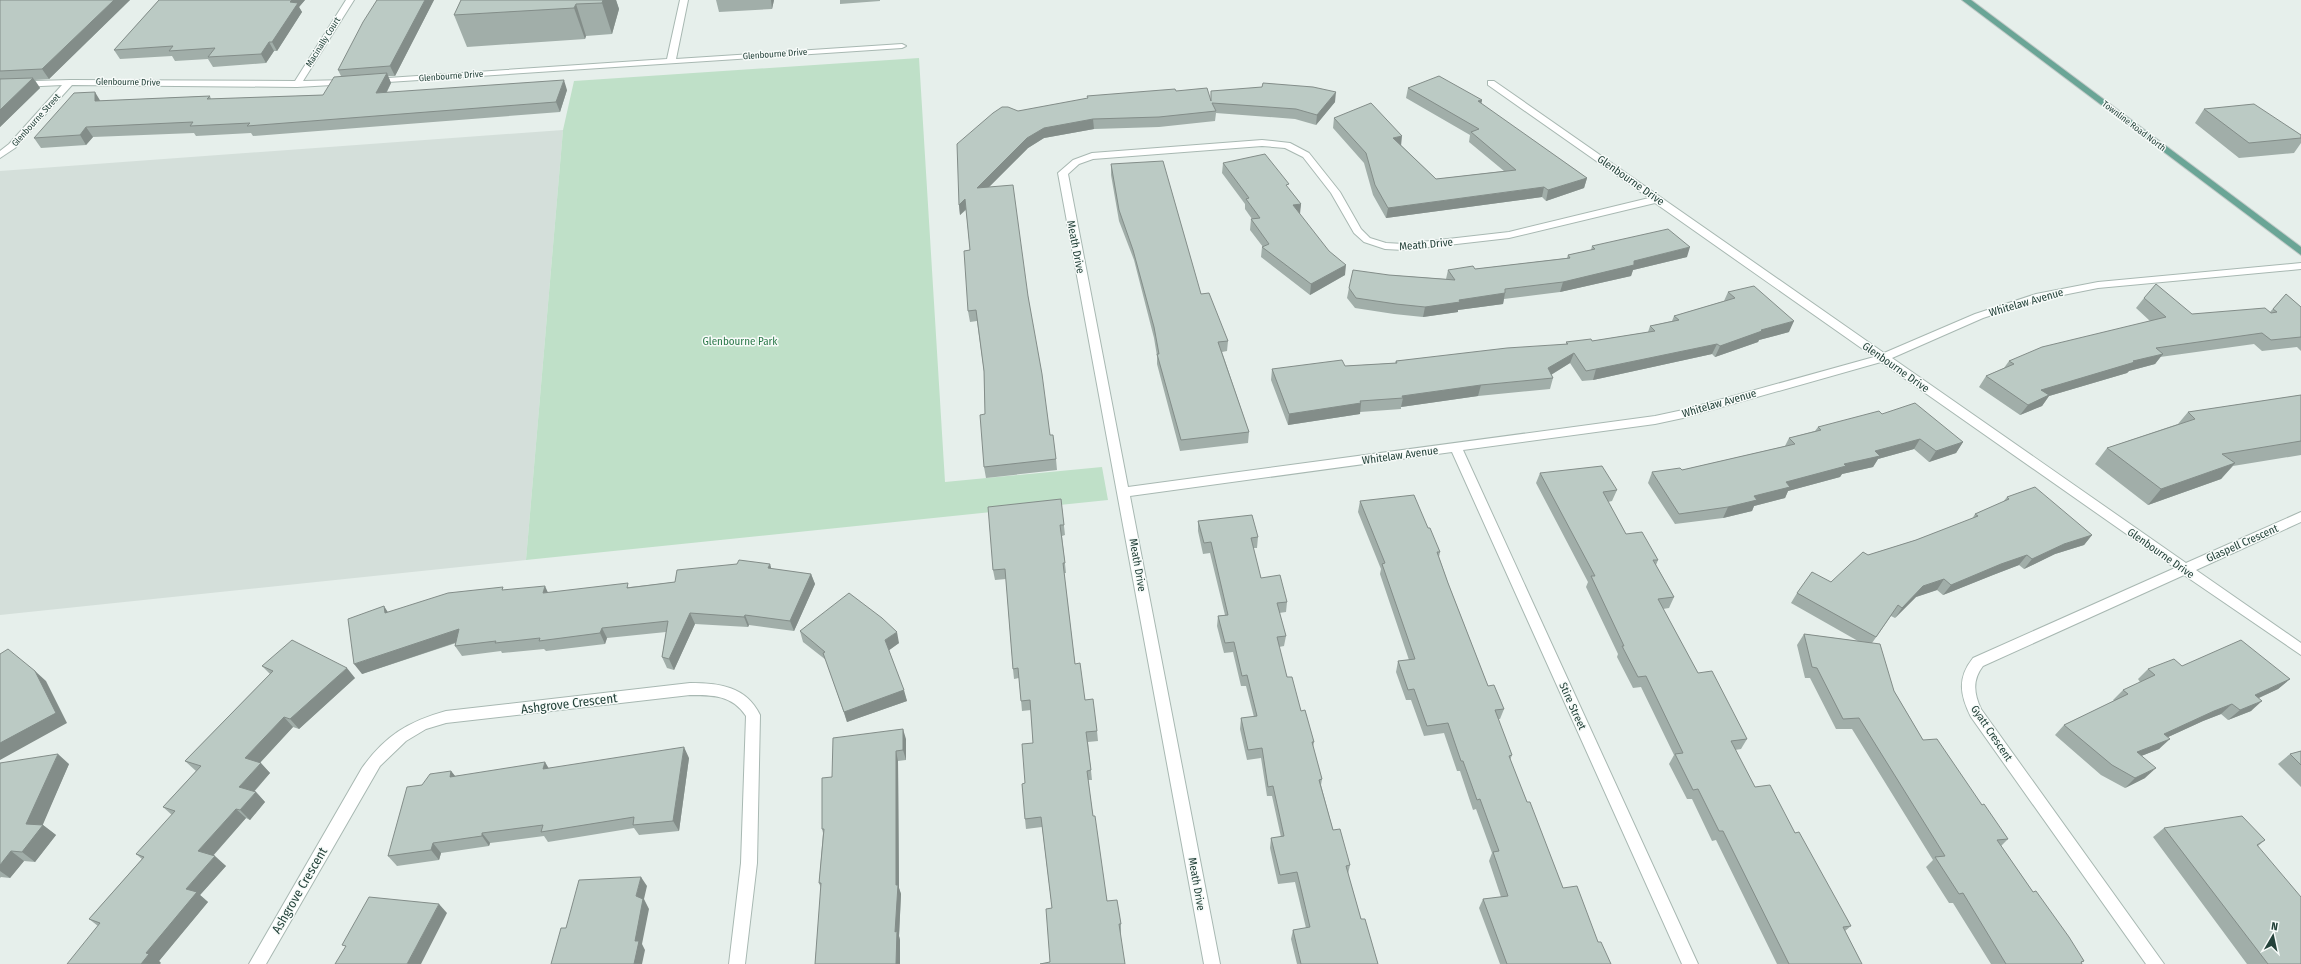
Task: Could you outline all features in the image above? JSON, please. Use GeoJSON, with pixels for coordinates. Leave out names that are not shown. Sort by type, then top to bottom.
{"type":"FeatureCollection","features":[{"type":"Feature","properties":{"kind":"main road","name":"Townline Road North"},"geometry":{"type":"LineString","coordinates":[[1966,0],[2301,252]]}},
{"type":"Feature","properties":{"kind":"street","name":"Macinally Court"},"geometry":{"type":"LineString","coordinates":[[297,84],[350,0]]}},
{"type":"Feature","properties":{"kind":"street"},"geometry":{"type":"LineString","coordinates":[[671,61],[684,0]]}},
{"type":"Feature","properties":{"kind":"street","name":"Glenbourne Drive"},"geometry":{"type":"LineString","coordinates":[[0,85],[70,82],[297,84],[360,82],[902,46]]}},
{"type":"Feature","properties":{"kind":"street","name":"Glenbourne Street"},"geometry":{"type":"LineString","coordinates":[[0,155],[12,146],[70,82]]}},
{"type":"Feature","properties":{"kind":"street","name":"Glenbourne Drive"},"geometry":{"type":"LineString","coordinates":[[1491,83],[2301,650]]}},
{"type":"Feature","properties":{"kind":"street","name":"Meath Drive"},"geometry":{"type":"LineString","coordinates":[[1212,964],[1125,492],[1063,178],[1066,169],[1076,162],[1092,156],[1271,143],[1287,145],[1306,155],[1328,182],[1361,236],[1375,243],[1394,247],[1509,235],[1658,199]]}},
{"type":"Feature","properties":{"kind":"street","name":"Whitelaw Avenue"},"geometry":{"type":"LineString","coordinates":[[1125,492],[1456,448],[1669,417],[1882,358],[1978,316],[2036,297],[2065,291],[2129,282],[2301,266]]}},
{"type":"Feature","properties":{"kind":"street","name":"Stire Street"},"geometry":{"type":"LineString","coordinates":[[1456,448],[1690,964]]}},
{"type":"Feature","properties":{"kind":"street","name":"Glaspell Crescent"},"geometry":{"type":"LineString","coordinates":[[2184,569],[2301,517]]}},
{"type":"Feature","properties":{"kind":"street","name":"Gyatt Crescent"},"geometry":{"type":"LineString","coordinates":[[2156,964],[1976,713],[1970,702],[1966,684],[1971,668],[1978,662],[2184,569]]}},
{"type":"Feature","properties":{"kind":"street","name":"Ashgrove Crescent"},"geometry":{"type":"LineString","coordinates":[[257,964],[367,773],[384,749],[413,727],[446,717],[690,689],[710,689],[739,696],[753,715],[749,863],[737,964]]}},
{"type":"Feature","properties":{"kind":"shaded area"},"geometry":{"type":"Polygon","coordinates":[[[563,130],[526,560],[0,615],[0,171],[563,130]]]}},
{"type":"Feature","properties":{"kind":"green space","name":"Glenbourne Park"},"geometry":{"type":"Polygon","coordinates":[[[919,58],[945,482],[1102,467],[1108,500],[526,560],[563,130],[574,81],[919,58]]]}},
{"type":"Feature","properties":{"kind":"building"},"geometry":{"type":"Polygon","coordinates":[[[0,0],[114,0],[42,69],[0,71],[0,0]]]}},
{"type":"Feature","properties":{"kind":"building"},"geometry":{"type":"Polygon","coordinates":[[[159,0],[292,0],[290,2],[298,3],[272,42],[269,42],[261,54],[208,57],[215,48],[169,51],[173,46],[114,50],[159,0]]]}},
{"type":"Feature","properties":{"kind":"building"},"geometry":{"type":"Polygon","coordinates":[[[377,0],[425,0],[390,66],[338,70],[363,22],[377,0]]]}},
{"type":"Feature","properties":{"kind":"building"},"geometry":{"type":"Polygon","coordinates":[[[461,0],[603,0],[602,3],[576,4],[574,8],[454,15],[461,0]]]}},
{"type":"Feature","properties":{"kind":"building"},"geometry":{"type":"Polygon","coordinates":[[[387,73],[376,93],[564,80],[556,102],[247,126],[250,123],[190,126],[193,122],[86,127],[80,135],[34,138],[74,93],[95,92],[95,101],[210,96],[207,99],[323,95],[334,77],[387,73]]]}},
{"type":"Feature","properties":{"kind":"building"},"geometry":{"type":"Polygon","coordinates":[[[1439,76],[1482,100],[1478,101],[1587,178],[1548,190],[1544,187],[1388,208],[1375,185],[1366,153],[1334,118],[1371,103],[1402,136],[1393,138],[1436,179],[1516,170],[1471,132],[1479,129],[1408,88],[1439,76]]]}},
{"type":"Feature","properties":{"kind":"building"},"geometry":{"type":"Polygon","coordinates":[[[33,78],[0,110],[0,79],[33,78]]]}},
{"type":"Feature","properties":{"kind":"building"},"geometry":{"type":"Polygon","coordinates":[[[1263,83],[1313,87],[1336,92],[1317,115],[1296,109],[1212,103],[1216,111],[1159,117],[1093,119],[1044,128],[1027,138],[977,188],[1013,185],[1028,296],[1042,374],[1050,435],[1053,435],[1056,459],[984,467],[980,415],[985,414],[984,371],[976,310],[968,311],[964,251],[970,250],[965,199],[959,205],[957,144],[1002,107],[1008,107],[1018,111],[1088,98],[1087,96],[1207,88],[1211,101],[1211,91],[1262,87],[1263,83]]]}},
{"type":"Feature","properties":{"kind":"building"},"geometry":{"type":"Polygon","coordinates":[[[2254,104],[2301,135],[2301,138],[2249,143],[2204,109],[2254,104]]]}},
{"type":"Feature","properties":{"kind":"building"},"geometry":{"type":"Polygon","coordinates":[[[1265,154],[1289,184],[1286,185],[1301,204],[1293,205],[1329,251],[1346,265],[1311,284],[1262,247],[1269,244],[1251,219],[1260,218],[1246,199],[1249,198],[1223,163],[1265,154]]]}},
{"type":"Feature","properties":{"kind":"building"},"geometry":{"type":"Polygon","coordinates":[[[1163,161],[1201,294],[1209,293],[1228,341],[1218,342],[1249,432],[1181,440],[1157,354],[1159,354],[1154,327],[1133,250],[1119,210],[1111,164],[1163,161]]]}},
{"type":"Feature","properties":{"kind":"building"},"geometry":{"type":"Polygon","coordinates":[[[1668,229],[1690,247],[1634,261],[1634,265],[1563,282],[1505,289],[1505,293],[1459,300],[1460,302],[1425,307],[1396,304],[1356,298],[1349,288],[1353,270],[1389,275],[1455,280],[1448,270],[1473,266],[1475,269],[1570,258],[1568,255],[1595,249],[1592,246],[1668,229]]]}},
{"type":"Feature","properties":{"kind":"building"},"geometry":{"type":"Polygon","coordinates":[[[2156,284],[2192,314],[2265,308],[2271,313],[2277,312],[2273,309],[2286,294],[2301,307],[2301,337],[2271,340],[2262,333],[2156,348],[2163,354],[2133,361],[2135,362],[2041,390],[2049,395],[2028,405],[1986,376],[2014,364],[2009,361],[2042,347],[2166,317],[2144,298],[2156,284]]]}},
{"type":"Feature","properties":{"kind":"building"},"geometry":{"type":"Polygon","coordinates":[[[1754,286],[1794,321],[1761,330],[1762,331],[1720,346],[1717,344],[1586,371],[1574,353],[1548,368],[1553,378],[1481,385],[1402,396],[1403,398],[1360,401],[1361,403],[1289,414],[1272,369],[1342,360],[1345,366],[1397,363],[1396,361],[1507,348],[1568,344],[1566,342],[1591,339],[1592,341],[1655,331],[1650,326],[1679,320],[1674,316],[1735,298],[1728,292],[1754,286]]]}},
{"type":"Feature","properties":{"kind":"building"},"geometry":{"type":"Polygon","coordinates":[[[2301,395],[2301,441],[2222,454],[2235,463],[2161,489],[2107,448],[2195,419],[2188,412],[2301,395]]]}},
{"type":"Feature","properties":{"kind":"building"},"geometry":{"type":"Polygon","coordinates":[[[1915,403],[1963,442],[1936,451],[1920,439],[1875,451],[1880,456],[1844,464],[1846,466],[1786,482],[1790,487],[1754,496],[1757,500],[1728,507],[1679,514],[1652,472],[1680,468],[1682,470],[1795,444],[1789,438],[1821,430],[1818,427],[1879,411],[1882,414],[1915,403]]]}},
{"type":"Feature","properties":{"kind":"building"},"geometry":{"type":"Polygon","coordinates":[[[1602,466],[1617,490],[1603,492],[1626,534],[1642,532],[1658,560],[1653,560],[1674,597],[1658,599],[1698,673],[1712,671],[1747,739],[1731,741],[1755,787],[1770,785],[1795,833],[1799,832],[1851,926],[1843,927],[1862,964],[1789,964],[1723,831],[1719,831],[1698,789],[1693,790],[1675,754],[1683,753],[1646,676],[1638,677],[1622,646],[1624,646],[1591,576],[1595,576],[1540,473],[1602,466]]]}},
{"type":"Feature","properties":{"kind":"building"},"geometry":{"type":"Polygon","coordinates":[[[2035,487],[2092,535],[2064,544],[2032,559],[2027,555],[2001,564],[1951,585],[1944,579],[1923,586],[1902,608],[1898,605],[1876,637],[1797,593],[1812,572],[1831,582],[1863,552],[1868,555],[1916,540],[1978,516],[1975,514],[2009,499],[2007,497],[2035,487]]]}},
{"type":"Feature","properties":{"kind":"building"},"geometry":{"type":"Polygon","coordinates":[[[1414,495],[1440,552],[1437,552],[1488,686],[1494,685],[1504,709],[1495,710],[1512,755],[1509,756],[1527,802],[1530,802],[1563,888],[1577,886],[1598,942],[1601,942],[1611,964],[1507,964],[1483,899],[1508,896],[1493,852],[1499,851],[1480,799],[1477,800],[1463,761],[1461,761],[1448,723],[1427,726],[1414,689],[1408,690],[1398,661],[1415,659],[1382,564],[1385,563],[1360,501],[1414,495]]]}},
{"type":"Feature","properties":{"kind":"building"},"geometry":{"type":"Polygon","coordinates":[[[1061,499],[1064,525],[1060,525],[1065,563],[1063,563],[1075,664],[1080,663],[1085,700],[1093,699],[1097,731],[1086,732],[1091,770],[1087,771],[1093,816],[1095,816],[1107,901],[1117,900],[1125,964],[1040,964],[1050,962],[1046,909],[1052,908],[1041,817],[1025,819],[1022,784],[1025,783],[1022,744],[1033,743],[1030,700],[1021,701],[1018,668],[1013,669],[1005,569],[993,570],[988,507],[1061,499]]]}},
{"type":"Feature","properties":{"kind":"building"},"geometry":{"type":"Polygon","coordinates":[[[1252,515],[1258,537],[1251,538],[1261,578],[1280,575],[1287,602],[1277,603],[1286,636],[1277,637],[1287,677],[1292,677],[1301,711],[1305,710],[1322,779],[1319,780],[1333,830],[1340,829],[1350,865],[1346,866],[1361,919],[1365,919],[1378,964],[1301,964],[1293,930],[1310,927],[1297,872],[1280,875],[1271,838],[1284,836],[1273,786],[1268,787],[1262,748],[1248,750],[1241,718],[1257,716],[1247,675],[1242,676],[1234,642],[1225,643],[1218,616],[1228,615],[1211,542],[1204,543],[1198,521],[1252,515]]]}},
{"type":"Feature","properties":{"kind":"building"},"geometry":{"type":"Polygon","coordinates":[[[739,560],[770,564],[768,568],[811,574],[790,621],[745,615],[744,617],[690,613],[669,659],[662,657],[668,621],[602,628],[600,633],[539,641],[540,638],[455,646],[459,629],[354,664],[348,619],[384,606],[385,613],[448,593],[503,587],[502,590],[545,586],[543,593],[628,583],[627,588],[675,582],[677,570],[737,564],[739,560]]]}},
{"type":"Feature","properties":{"kind":"building"},"geometry":{"type":"Polygon","coordinates":[[[849,593],[882,618],[897,632],[885,640],[904,690],[844,712],[823,653],[825,652],[800,631],[849,593]]]}},
{"type":"Feature","properties":{"kind":"building"},"geometry":{"type":"Polygon","coordinates":[[[1804,634],[1880,644],[1894,691],[1923,740],[1937,739],[1982,805],[1984,804],[2008,839],[1997,840],[2033,892],[2036,891],[2069,937],[2084,961],[2081,962],[2082,964],[2006,964],[1963,893],[1959,894],[1935,857],[1945,856],[1859,718],[1843,719],[1817,668],[1812,667],[1804,634]]]}},
{"type":"Feature","properties":{"kind":"building"},"geometry":{"type":"Polygon","coordinates":[[[292,640],[347,668],[290,719],[284,717],[245,758],[261,763],[239,787],[256,792],[240,810],[236,809],[198,851],[215,856],[186,889],[197,892],[146,953],[149,954],[141,964],[67,964],[100,923],[89,919],[144,857],[136,854],[175,811],[163,807],[201,766],[185,761],[273,671],[262,666],[292,640]]]}},
{"type":"Feature","properties":{"kind":"building"},"geometry":{"type":"Polygon","coordinates":[[[2241,640],[2290,679],[2255,695],[2262,701],[2240,710],[2232,704],[2214,711],[2164,734],[2170,739],[2137,752],[2156,768],[2135,778],[2112,765],[2064,725],[2128,694],[2123,690],[2155,675],[2148,669],[2174,659],[2182,666],[2241,640]]]}},
{"type":"Feature","properties":{"kind":"building"},"geometry":{"type":"Polygon","coordinates":[[[8,649],[35,671],[56,713],[0,743],[0,654],[8,649]]]}},
{"type":"Feature","properties":{"kind":"building"},"geometry":{"type":"Polygon","coordinates":[[[903,729],[903,750],[896,751],[896,885],[898,885],[895,932],[897,931],[896,964],[815,964],[821,883],[819,883],[824,829],[822,829],[822,778],[832,777],[833,738],[903,729]]]}},
{"type":"Feature","properties":{"kind":"building"},"geometry":{"type":"Polygon","coordinates":[[[684,747],[673,821],[633,825],[634,817],[541,832],[543,825],[482,833],[482,836],[433,843],[431,850],[388,856],[407,787],[422,785],[430,774],[451,771],[450,777],[545,762],[543,769],[684,747]]]}},
{"type":"Feature","properties":{"kind":"building"},"geometry":{"type":"Polygon","coordinates":[[[2301,751],[2301,765],[2290,754],[2301,751]]]}},
{"type":"Feature","properties":{"kind":"building"},"geometry":{"type":"Polygon","coordinates":[[[58,754],[26,824],[43,825],[22,852],[11,851],[0,865],[0,763],[58,754]]]}},
{"type":"Feature","properties":{"kind":"building"},"geometry":{"type":"Polygon","coordinates":[[[2242,816],[2265,840],[2257,845],[2301,897],[2301,964],[2268,964],[2164,828],[2242,816]]]}},
{"type":"Feature","properties":{"kind":"building"},"geometry":{"type":"Polygon","coordinates":[[[641,877],[636,896],[643,899],[635,941],[639,941],[634,964],[551,964],[561,928],[566,928],[579,880],[641,877]]]}},
{"type":"Feature","properties":{"kind":"building"},"geometry":{"type":"Polygon","coordinates":[[[369,897],[439,904],[407,964],[335,964],[346,946],[342,945],[369,897]]]}}]}
